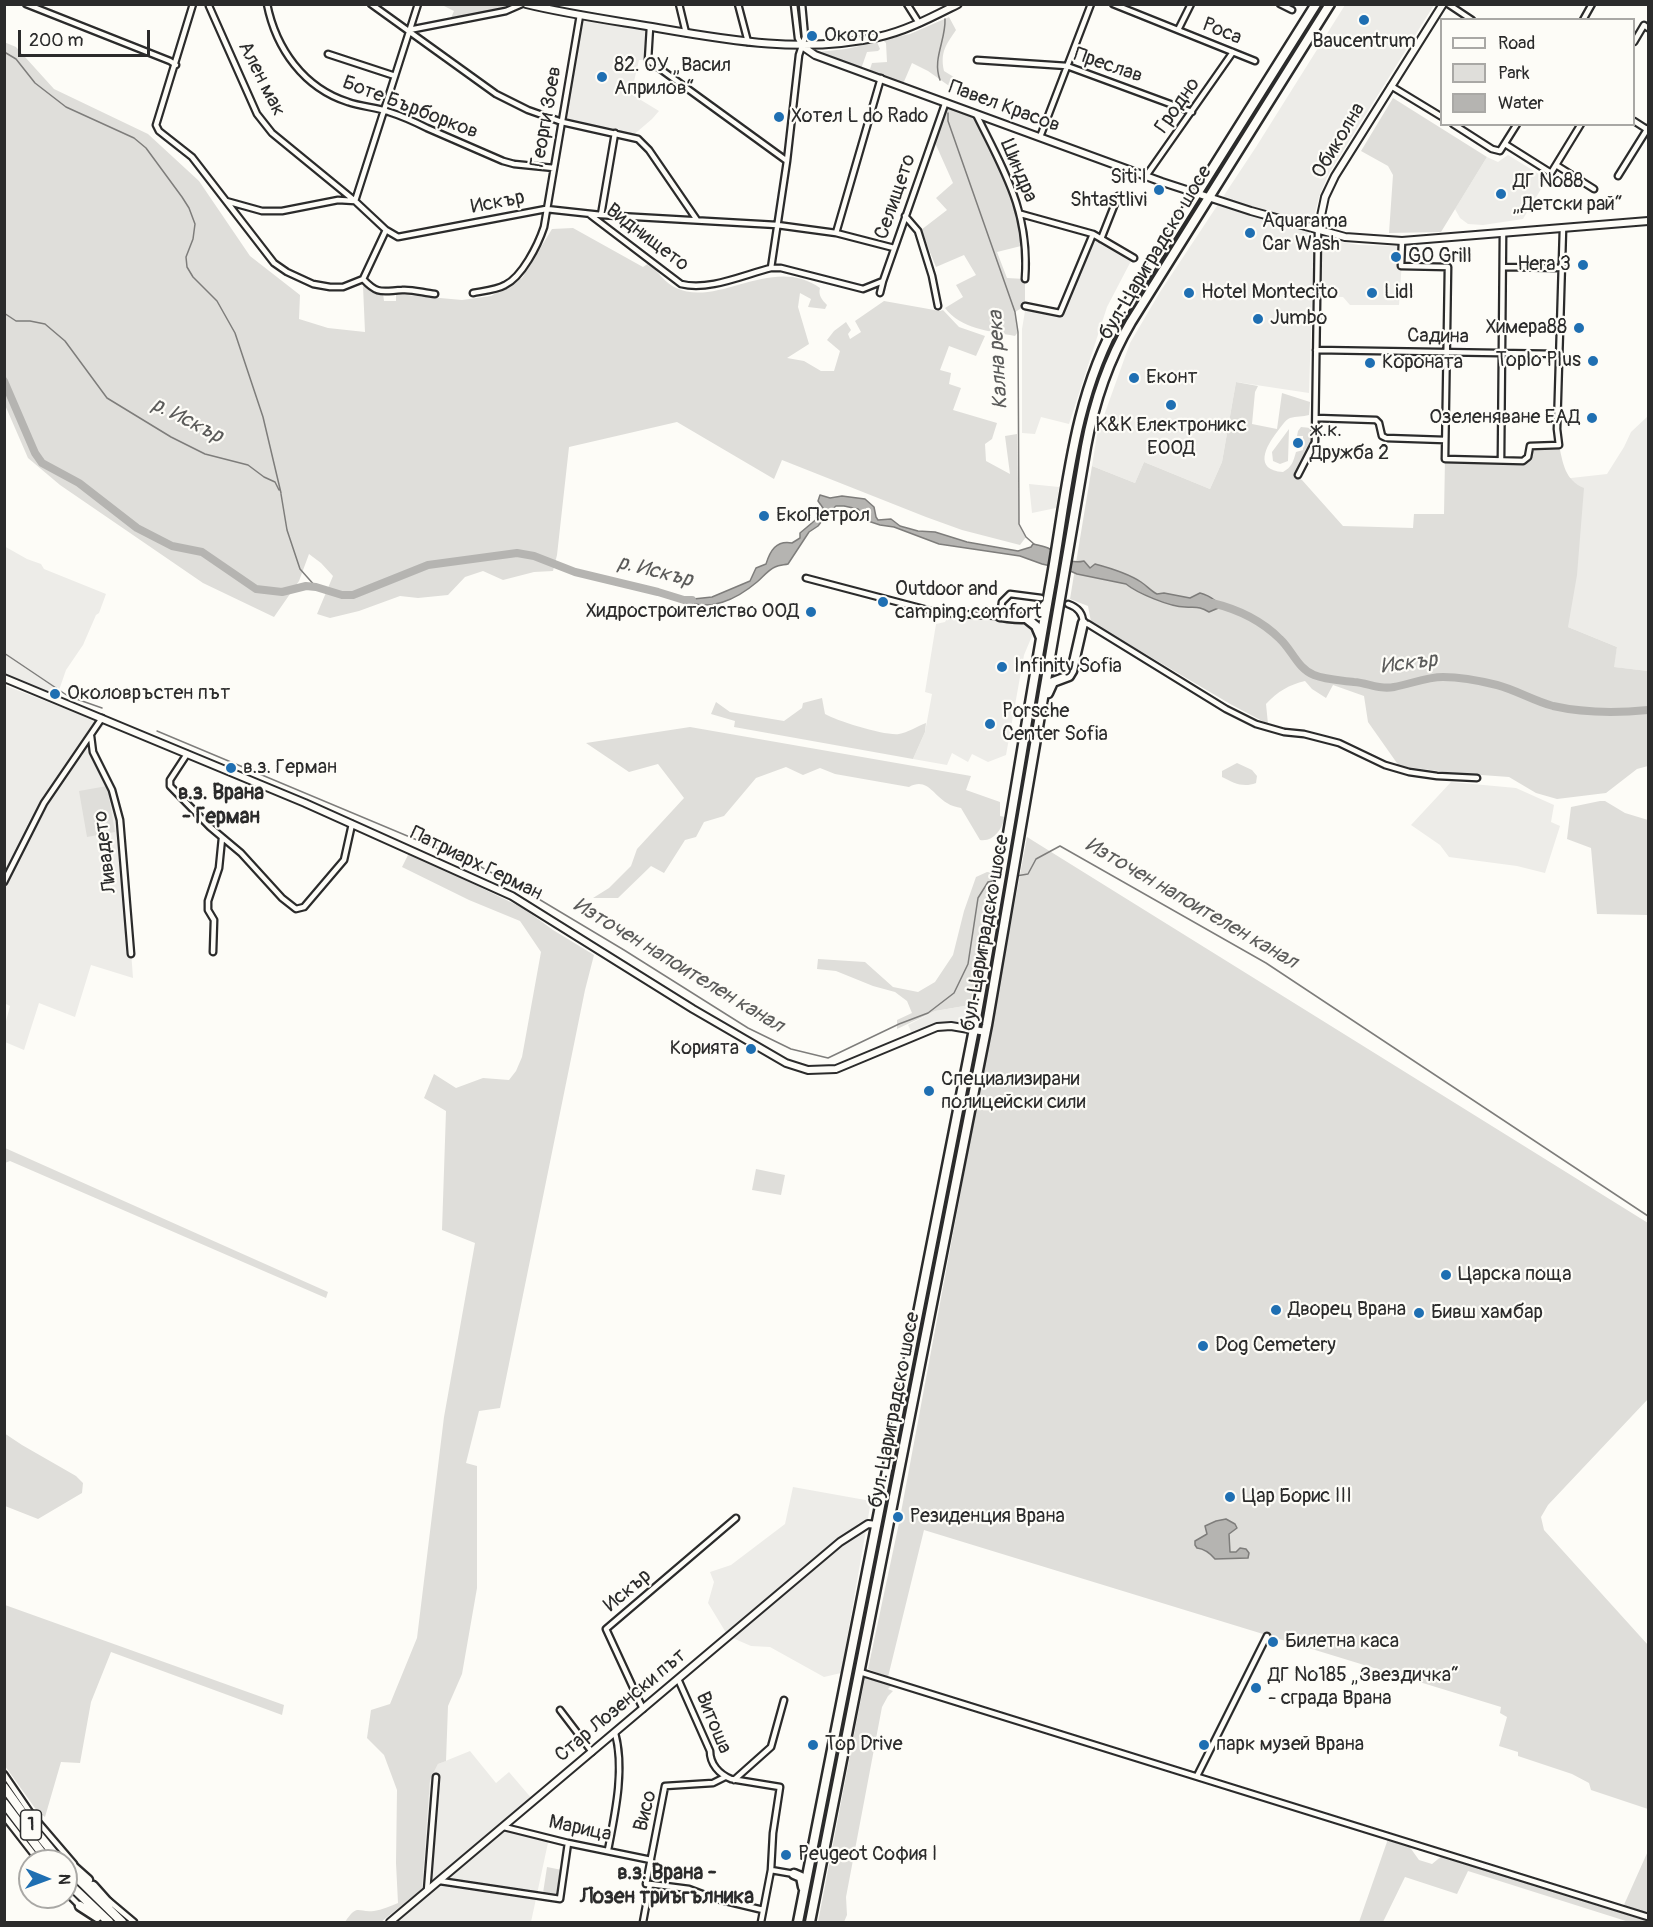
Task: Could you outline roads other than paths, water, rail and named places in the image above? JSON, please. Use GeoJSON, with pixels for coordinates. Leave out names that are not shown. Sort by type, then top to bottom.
{"type":"FeatureCollection","features":[{"type":"Feature","properties":{"kind":"highway","name":"бул. Цариградско шосе"},"geometry":{"type":"LineString","coordinates":[[798,1923],[999,897],[1041,639],[1044,600],[1051,584],[1076,431],[1087,390],[1095,366],[1120,316],[1316,4]]}},
{"type":"Feature","properties":{"kind":"highway","name":"бул. Цариградско шосе"},"geometry":{"type":"LineString","coordinates":[[810,1922],[986,1032],[1090,424],[1098,394],[1112,358],[1131,322],[1330,4]]}},
{"type":"Feature","properties":{"kind":"highway"},"geometry":{"type":"LineString","coordinates":[[1000,616],[1026,618],[1038,614],[1044,600]]}},
{"type":"Feature","properties":{"kind":"highway"},"geometry":{"type":"LineString","coordinates":[[1026,618],[1036,626],[1041,639]]}},
{"type":"Feature","properties":{"kind":"highway"},"geometry":{"type":"LineString","coordinates":[[1041,717],[1050,685],[1060,678],[1069,676],[1072,671],[1083,623]]}},
{"type":"Feature","properties":{"kind":"highway"},"geometry":{"type":"LineString","coordinates":[[1053,645],[1054,672],[1060,678]]}},
{"type":"Feature","properties":{"kind":"highway","name":"1"},"geometry":{"type":"LineString","coordinates":[[4,1787],[50,1849]]}},
{"type":"Feature","properties":{"kind":"highway","name":"1"},"geometry":{"type":"LineString","coordinates":[[4,1803],[38,1849]]}},
{"type":"Feature","properties":{"kind":"highway"},"geometry":{"type":"LineString","coordinates":[[45,1843],[52,1849]]}},
{"type":"Feature","properties":{"kind":"highway"},"geometry":{"type":"LineString","coordinates":[[794,1874],[802,1872],[810,1862]]}},
{"type":"Feature","properties":{"kind":"highway"},"geometry":{"type":"LineString","coordinates":[[78,1872],[124,1923]]}},
{"type":"Feature","properties":{"kind":"highway"},"geometry":{"type":"LineString","coordinates":[[794,1874],[801,1877],[804,1892]]}},
{"type":"Feature","properties":{"kind":"highway"},"geometry":{"type":"LineString","coordinates":[[78,1879],[124,1923]]}},
{"type":"Feature","properties":{"kind":"highway"},"geometry":{"type":"LineString","coordinates":[[78,1894],[106,1923]]}},
{"type":"Feature","properties":{"kind":"highway"},"geometry":{"type":"LineString","coordinates":[[80,1906],[106,1923]]}},
{"type":"Feature","properties":{"kind":"street"},"geometry":{"type":"LineString","coordinates":[[26,4],[176,65]]}},
{"type":"Feature","properties":{"kind":"street"},"geometry":{"type":"LineString","coordinates":[[48,13],[52,4]]}},
{"type":"Feature","properties":{"kind":"street"},"geometry":{"type":"LineString","coordinates":[[193,4],[156,125],[159,131],[192,157],[274,264],[313,284],[343,287],[363,279],[387,230],[355,201],[338,200],[282,211],[262,212],[226,201]]}},
{"type":"Feature","properties":{"kind":"street"},"geometry":{"type":"LineString","coordinates":[[202,4],[209,5]]}},
{"type":"Feature","properties":{"kind":"street","name":"Боте Бърборков"},"geometry":{"type":"LineString","coordinates":[[267,4],[279,43],[291,61],[309,80],[347,102],[384,110],[503,161],[554,168]]}},
{"type":"Feature","properties":{"kind":"street"},"geometry":{"type":"LineString","coordinates":[[371,4],[496,94],[528,110],[562,122],[638,139],[649,150],[697,220]]}},
{"type":"Feature","properties":{"kind":"street"},"geometry":{"type":"LineString","coordinates":[[355,201],[418,4]]}},
{"type":"Feature","properties":{"kind":"street"},"geometry":{"type":"LineString","coordinates":[[409,30],[506,11],[524,4],[686,33],[748,42],[802,46],[844,43],[880,37],[919,23],[958,4]]}},
{"type":"Feature","properties":{"kind":"street"},"geometry":{"type":"LineString","coordinates":[[679,4],[686,33]]}},
{"type":"Feature","properties":{"kind":"street"},"geometry":{"type":"LineString","coordinates":[[738,4],[748,42]]}},
{"type":"Feature","properties":{"kind":"street"},"geometry":{"type":"LineString","coordinates":[[795,4],[798,38],[802,46]]}},
{"type":"Feature","properties":{"kind":"street"},"geometry":{"type":"LineString","coordinates":[[771,268],[805,38],[802,4]]}},
{"type":"Feature","properties":{"kind":"street"},"geometry":{"type":"LineString","coordinates":[[907,4],[919,23]]}},
{"type":"Feature","properties":{"kind":"street"},"geometry":{"type":"LineString","coordinates":[[1040,137],[1091,4]]}},
{"type":"Feature","properties":{"kind":"street","name":"Роса"},"geometry":{"type":"LineString","coordinates":[[1113,4],[1255,61]]}},
{"type":"Feature","properties":{"kind":"street","name":"Роса"},"geometry":{"type":"LineString","coordinates":[[1178,30],[1191,4]]}},
{"type":"Feature","properties":{"kind":"street"},"geometry":{"type":"LineString","coordinates":[[1280,4],[1292,10]]}},
{"type":"Feature","properties":{"kind":"street","name":"Обиколна"},"geometry":{"type":"LineString","coordinates":[[1298,475],[1315,442],[1318,230],[1322,206],[1332,182],[1443,4]]}},
{"type":"Feature","properties":{"kind":"street"},"geometry":{"type":"LineString","coordinates":[[1448,4],[1469,18]]}},
{"type":"Feature","properties":{"kind":"street"},"geometry":{"type":"LineString","coordinates":[[1584,18],[1592,4]]}},
{"type":"Feature","properties":{"kind":"street","name":"Ален мак"},"geometry":{"type":"LineString","coordinates":[[209,5],[256,114],[272,133],[355,201]]}},
{"type":"Feature","properties":{"kind":"street","name":"Георги Зоев"},"geometry":{"type":"LineString","coordinates":[[473,293],[504,286],[516,276],[538,244],[544,227],[580,15]]}},
{"type":"Feature","properties":{"kind":"street"},"geometry":{"type":"LineString","coordinates":[[1635,40],[1644,25],[1648,28]]}},
{"type":"Feature","properties":{"kind":"street"},"geometry":{"type":"LineString","coordinates":[[650,27],[648,60],[787,161]]}},
{"type":"Feature","properties":{"kind":"street","name":"Павел Красов"},"geometry":{"type":"LineString","coordinates":[[802,46],[815,55],[1146,176],[1318,230],[1361,239],[1402,241],[1648,221]]}},
{"type":"Feature","properties":{"kind":"street","name":"Гродно"},"geometry":{"type":"LineString","coordinates":[[1146,176],[1233,52]]}},
{"type":"Feature","properties":{"kind":"street"},"geometry":{"type":"LineString","coordinates":[[328,54],[395,76]]}},
{"type":"Feature","properties":{"kind":"street","name":"Преслав"},"geometry":{"type":"LineString","coordinates":[[976,60],[1067,66],[1192,112]]}},
{"type":"Feature","properties":{"kind":"street"},"geometry":{"type":"LineString","coordinates":[[836,233],[881,78]]}},
{"type":"Feature","properties":{"kind":"street"},"geometry":{"type":"LineString","coordinates":[[1391,86],[1440,116]]}},
{"type":"Feature","properties":{"kind":"street","name":"Селището"},"geometry":{"type":"LineString","coordinates":[[880,293],[945,104]]}},
{"type":"Feature","properties":{"kind":"street","name":"Шиндра"},"geometry":{"type":"LineString","coordinates":[[976,114],[1012,186],[1021,214],[1025,279]]}},
{"type":"Feature","properties":{"kind":"street"},"geometry":{"type":"LineString","coordinates":[[1456,126],[1492,149],[1500,151],[1515,126]]}},
{"type":"Feature","properties":{"kind":"street"},"geometry":{"type":"LineString","coordinates":[[1505,144],[1551,173],[1580,126]]}},
{"type":"Feature","properties":{"kind":"street"},"geometry":{"type":"LineString","coordinates":[[1618,176],[1648,129]]}},
{"type":"Feature","properties":{"kind":"street"},"geometry":{"type":"LineString","coordinates":[[601,215],[615,133]]}},
{"type":"Feature","properties":{"kind":"street"},"geometry":{"type":"LineString","coordinates":[[1556,165],[1594,189]]}},
{"type":"Feature","properties":{"kind":"street"},"geometry":{"type":"LineString","coordinates":[[1101,239],[1118,196]]}},
{"type":"Feature","properties":{"kind":"street","name":"Искър"},"geometry":{"type":"LineString","coordinates":[[387,230],[398,237],[406,237],[546,209],[601,215],[777,225],[836,233],[894,248]]}},
{"type":"Feature","properties":{"kind":"street","name":"Виднището"},"geometry":{"type":"LineString","coordinates":[[589,213],[681,284],[706,285],[771,268],[781,268],[863,289],[883,281]]}},
{"type":"Feature","properties":{"kind":"street"},"geometry":{"type":"LineString","coordinates":[[1021,214],[1093,234],[1134,258]]}},
{"type":"Feature","properties":{"kind":"street"},"geometry":{"type":"LineString","coordinates":[[905,216],[918,231],[932,276],[938,306]]}},
{"type":"Feature","properties":{"kind":"street"},"geometry":{"type":"LineString","coordinates":[[1402,241],[1401,266],[1448,267],[1445,459],[1523,461],[1528,457],[1530,446],[1559,445],[1557,429],[1563,228]]}},
{"type":"Feature","properties":{"kind":"street"},"geometry":{"type":"LineString","coordinates":[[1501,460],[1503,233]]}},
{"type":"Feature","properties":{"kind":"street"},"geometry":{"type":"LineString","coordinates":[[1025,306],[1060,313],[1093,234]]}},
{"type":"Feature","properties":{"kind":"street"},"geometry":{"type":"LineString","coordinates":[[1503,267],[1562,268]]}},
{"type":"Feature","properties":{"kind":"street"},"geometry":{"type":"LineString","coordinates":[[363,279],[370,287],[378,291],[402,290],[435,294]]}},
{"type":"Feature","properties":{"kind":"street","name":"Садина"},"geometry":{"type":"LineString","coordinates":[[1316,350],[1559,354]]}},
{"type":"Feature","properties":{"kind":"street"},"geometry":{"type":"LineString","coordinates":[[1316,418],[1378,421],[1381,434],[1386,438],[1445,440]]}},
{"type":"Feature","properties":{"kind":"street"},"geometry":{"type":"LineString","coordinates":[[806,578],[939,613],[1000,616],[1002,602],[1010,594],[1044,600]]}},
{"type":"Feature","properties":{"kind":"street"},"geometry":{"type":"LineString","coordinates":[[1068,604],[1077,609],[1083,618],[1083,623],[1226,709],[1256,724],[1339,743],[1385,765],[1403,770],[1437,776],[1477,778]]}},
{"type":"Feature","properties":{"kind":"street","name":"Патриарх Герман"},"geometry":{"type":"LineString","coordinates":[[4,678],[352,824],[512,896],[764,1052],[797,1067],[820,1071],[836,1069],[937,1027],[951,1026],[986,1032]]}},
{"type":"Feature","properties":{"kind":"street"},"geometry":{"type":"LineString","coordinates":[[4,882],[44,803],[102,718]]}},
{"type":"Feature","properties":{"kind":"street","name":"Ливадето"},"geometry":{"type":"LineString","coordinates":[[91,736],[93,752],[108,780],[120,820],[130,954]]}},
{"type":"Feature","properties":{"kind":"street"},"geometry":{"type":"LineString","coordinates":[[84,747],[93,752]]}},
{"type":"Feature","properties":{"kind":"street"},"geometry":{"type":"LineString","coordinates":[[187,754],[170,780],[171,786],[210,827],[241,853],[287,903],[301,909],[345,860],[352,824]]}},
{"type":"Feature","properties":{"kind":"street"},"geometry":{"type":"LineString","coordinates":[[213,952],[214,920],[208,910],[208,901],[219,868],[222,837]]}},
{"type":"Feature","properties":{"kind":"street","name":"Искър"},"geometry":{"type":"LineString","coordinates":[[643,1709],[606,1629],[736,1518]]}},
{"type":"Feature","properties":{"kind":"street","name":"Стар Лозенски път"},"geometry":{"type":"LineString","coordinates":[[390,1923],[840,1542],[868,1524],[877,1525]]}},
{"type":"Feature","properties":{"kind":"street"},"geometry":{"type":"LineString","coordinates":[[1197,1776],[1267,1636]]}},
{"type":"Feature","properties":{"kind":"street"},"geometry":{"type":"LineString","coordinates":[[860,1672],[1648,1917]]}},
{"type":"Feature","properties":{"kind":"street","name":"Витоша"},"geometry":{"type":"LineString","coordinates":[[678,1679],[710,1751],[713,1764],[725,1777]]}},
{"type":"Feature","properties":{"kind":"street"},"geometry":{"type":"LineString","coordinates":[[734,1780],[771,1747],[784,1700]]}},
{"type":"Feature","properties":{"kind":"street"},"geometry":{"type":"LineString","coordinates":[[561,1710],[592,1752]]}},
{"type":"Feature","properties":{"kind":"street"},"geometry":{"type":"LineString","coordinates":[[608,1850],[618,1792],[618,1748],[615,1733]]}},
{"type":"Feature","properties":{"kind":"street"},"geometry":{"type":"LineString","coordinates":[[4,1774],[42,1827],[90,1883],[134,1923]]}},
{"type":"Feature","properties":{"kind":"street"},"geometry":{"type":"LineString","coordinates":[[426,1892],[436,1777]]}},
{"type":"Feature","properties":{"kind":"street"},"geometry":{"type":"LineString","coordinates":[[725,1777],[780,1787],[773,1833],[771,1870],[761,1923]]}},
{"type":"Feature","properties":{"kind":"street","name":"Висо"},"geometry":{"type":"LineString","coordinates":[[643,1923],[650,1884],[646,1884],[665,1786],[712,1783],[725,1777]]}},
{"type":"Feature","properties":{"kind":"street"},"geometry":{"type":"LineString","coordinates":[[4,1816],[30,1849]]}},
{"type":"Feature","properties":{"kind":"street","name":"Марица"},"geometry":{"type":"LineString","coordinates":[[504,1827],[651,1860]]}},
{"type":"Feature","properties":{"kind":"street"},"geometry":{"type":"LineString","coordinates":[[440,1881],[560,1899],[568,1843]]}},
{"type":"Feature","properties":{"kind":"street"},"geometry":{"type":"LineString","coordinates":[[771,1870],[794,1874]]}},
{"type":"Feature","properties":{"kind":"street"},"geometry":{"type":"LineString","coordinates":[[650,1884],[689,1889],[713,1898],[763,1910]]}},
{"type":"Feature","properties":{"kind":"street"},"geometry":{"type":"LineString","coordinates":[[80,1906],[97,1923]]}},
{"type":"Feature","properties":{"kind":"water"},"geometry":{"type":"Polygon","coordinates":[[[820,495],[830,498],[842,496],[865,499],[874,507],[878,520],[891,519],[900,526],[918,531],[935,532],[967,542],[1018,551],[1031,547],[1033,544],[1042,546],[1073,562],[1084,561],[1090,568],[1095,564],[1125,574],[1157,594],[1164,593],[1190,598],[1200,593],[1223,606],[1209,612],[1200,608],[1171,605],[1126,584],[1077,574],[1020,556],[939,544],[894,527],[868,521],[858,509],[844,506],[836,506],[818,526],[809,532],[788,564],[772,568],[741,594],[713,604],[693,604],[684,600],[712,597],[750,581],[756,568],[766,564],[774,548],[800,538],[800,533],[819,517],[823,508],[818,501],[820,495]]]}},
{"type":"Feature","properties":{"kind":"water"},"geometry":{"type":"Polygon","coordinates":[[[1226,1519],[1235,1524],[1237,1528],[1229,1534],[1230,1552],[1236,1552],[1240,1548],[1246,1549],[1249,1553],[1248,1558],[1215,1559],[1195,1545],[1195,1541],[1207,1534],[1205,1526],[1226,1519]]]}},
{"type":"Feature","properties":{"kind":"waterway","name":"Кална река"},"geometry":{"type":"LineString","coordinates":[[940,80],[938,57],[945,19]]}},
{"type":"Feature","properties":{"kind":"waterway"},"geometry":{"type":"LineString","coordinates":[[6,53],[16,59],[35,83],[66,107],[134,138],[146,148],[189,208],[195,224],[193,239],[186,257],[187,267],[193,277],[217,301],[235,333],[263,417],[281,493]]}},
{"type":"Feature","properties":{"kind":"waterway","name":"Кална река"},"geometry":{"type":"LineString","coordinates":[[948,113],[948,121],[1015,312],[1018,332],[1019,524],[1026,537],[1034,544]]}},
{"type":"Feature","properties":{"kind":"waterway","name":"р. Искър"},"geometry":{"type":"LineString","coordinates":[[4,313],[16,321],[45,324],[65,341],[107,398],[171,437],[205,454],[248,465],[275,482],[279,490]]}},
{"type":"Feature","properties":{"kind":"waterway","name":"р. Искър"},"geometry":{"type":"LineString","coordinates":[[4,381],[35,453],[42,463],[79,483],[137,528],[172,546],[202,552],[256,589],[282,592],[306,586],[342,595],[353,595],[428,565],[517,553],[534,556],[575,572],[684,600],[692,600]]}},
{"type":"Feature","properties":{"kind":"waterway","name":"р. Искър"},"geometry":{"type":"LineString","coordinates":[[281,494],[287,530],[300,569],[316,587]]}},
{"type":"Feature","properties":{"kind":"waterway","name":"Искър"},"geometry":{"type":"LineString","coordinates":[[1212,603],[1230,608],[1265,626],[1284,643],[1299,664],[1308,672],[1324,678],[1389,688],[1431,678],[1457,678],[1497,685],[1546,704],[1565,708],[1600,712],[1648,710]]}},
{"type":"Feature","properties":{"kind":"waterway","name":"Източен напоителен канал"},"geometry":{"type":"LineString","coordinates":[[4,653],[68,696],[102,708]]}},
{"type":"Feature","properties":{"kind":"waterway","name":"Източен напоителен канал"},"geometry":{"type":"LineString","coordinates":[[157,731],[479,866],[624,950],[748,1028],[791,1049],[828,1058],[899,1024],[928,1013],[954,993],[968,964],[978,898],[988,882],[997,880]]}},
{"type":"Feature","properties":{"kind":"waterway","name":"Източен напоителен канал"},"geometry":{"type":"LineString","coordinates":[[1016,876],[1028,874],[1036,859],[1060,846],[1266,963],[1648,1216]]}},
{"type":"Feature","properties":{"kind":"place","name":"Baucentrum"},"geometry":{"type":"Point","coordinates":[1364,20]}},
{"type":"Feature","properties":{"kind":"place","name":"Окото"},"geometry":{"type":"Point","coordinates":[812,36]}},
{"type":"Feature","properties":{"kind":"place","name":"82. ОУ „Васил Априлов“"},"geometry":{"type":"Point","coordinates":[602,77]}},
{"type":"Feature","properties":{"kind":"place","name":"Хотел L do Rado"},"geometry":{"type":"Point","coordinates":[779,117]}},
{"type":"Feature","properties":{"kind":"place","name":"Siti I Shtastlivi"},"geometry":{"type":"Point","coordinates":[1159,190]}},
{"type":"Feature","properties":{"kind":"place","name":"ДГ №88 „Детски рай“"},"geometry":{"type":"Point","coordinates":[1501,194]}},
{"type":"Feature","properties":{"kind":"place","name":"Aquarama Car Wash"},"geometry":{"type":"Point","coordinates":[1250,233]}},
{"type":"Feature","properties":{"kind":"place","name":"GO Grill"},"geometry":{"type":"Point","coordinates":[1396,257]}},
{"type":"Feature","properties":{"kind":"place","name":"Hera 3"},"geometry":{"type":"Point","coordinates":[1583,265]}},
{"type":"Feature","properties":{"kind":"place","name":"Hotel Montecito"},"geometry":{"type":"Point","coordinates":[1189,293]}},
{"type":"Feature","properties":{"kind":"place","name":"Lidl"},"geometry":{"type":"Point","coordinates":[1372,293]}},
{"type":"Feature","properties":{"kind":"place","name":"Jumbo"},"geometry":{"type":"Point","coordinates":[1258,319]}},
{"type":"Feature","properties":{"kind":"place","name":"Химера88"},"geometry":{"type":"Point","coordinates":[1579,328]}},
{"type":"Feature","properties":{"kind":"place","name":"Toplo Plus"},"geometry":{"type":"Point","coordinates":[1593,361]}},
{"type":"Feature","properties":{"kind":"place","name":"Короната"},"geometry":{"type":"Point","coordinates":[1370,363]}},
{"type":"Feature","properties":{"kind":"place","name":"Еконт"},"geometry":{"type":"Point","coordinates":[1134,378]}},
{"type":"Feature","properties":{"kind":"place","name":"K&K Електроникс ЕООД"},"geometry":{"type":"Point","coordinates":[1171,405]}},
{"type":"Feature","properties":{"kind":"place","name":"Озеленяване ЕАД"},"geometry":{"type":"Point","coordinates":[1592,418]}},
{"type":"Feature","properties":{"kind":"place","name":"ж.к. Дружба 2"},"geometry":{"type":"Point","coordinates":[1298,443]}},
{"type":"Feature","properties":{"kind":"place","name":"ЕкоПетрол"},"geometry":{"type":"Point","coordinates":[764,516]}},
{"type":"Feature","properties":{"kind":"place","name":"Outdoor and camping comfort"},"geometry":{"type":"Point","coordinates":[883,602]}},
{"type":"Feature","properties":{"kind":"place","name":"Хидростроителство ООД"},"geometry":{"type":"Point","coordinates":[811,612]}},
{"type":"Feature","properties":{"kind":"place","name":"Infinity Sofia"},"geometry":{"type":"Point","coordinates":[1002,667]}},
{"type":"Feature","properties":{"kind":"place","name":"Околовръстен път"},"geometry":{"type":"Point","coordinates":[55,694]}},
{"type":"Feature","properties":{"kind":"place","name":"Porsche Center Sofia"},"geometry":{"type":"Point","coordinates":[990,724]}},
{"type":"Feature","properties":{"kind":"place","name":"в.з. Герман"},"geometry":{"type":"Point","coordinates":[231,768]}},
{"type":"Feature","properties":{"kind":"place","name":"Корията"},"geometry":{"type":"Point","coordinates":[751,1049]}},
{"type":"Feature","properties":{"kind":"place","name":"Специализирани полицейски сили"},"geometry":{"type":"Point","coordinates":[929,1091]}},
{"type":"Feature","properties":{"kind":"place","name":"Царска поща"},"geometry":{"type":"Point","coordinates":[1446,1275]}},
{"type":"Feature","properties":{"kind":"place","name":"Дворец Врана"},"geometry":{"type":"Point","coordinates":[1276,1310]}},
{"type":"Feature","properties":{"kind":"place","name":"Бивш хамбар"},"geometry":{"type":"Point","coordinates":[1419,1313]}},
{"type":"Feature","properties":{"kind":"place","name":"Dog Cemetery"},"geometry":{"type":"Point","coordinates":[1203,1346]}},
{"type":"Feature","properties":{"kind":"place","name":"Цар Борис III"},"geometry":{"type":"Point","coordinates":[1230,1497]}},
{"type":"Feature","properties":{"kind":"place","name":"Резиденция Врана"},"geometry":{"type":"Point","coordinates":[898,1517]}},
{"type":"Feature","properties":{"kind":"place","name":"Билетна каса"},"geometry":{"type":"Point","coordinates":[1273,1642]}},
{"type":"Feature","properties":{"kind":"place","name":"ДГ №185 „Звездичка“ - сграда Врана"},"geometry":{"type":"Point","coordinates":[1256,1688]}},
{"type":"Feature","properties":{"kind":"place","name":"Top Drive"},"geometry":{"type":"Point","coordinates":[813,1745]}},
{"type":"Feature","properties":{"kind":"place","name":"парк музей Врана"},"geometry":{"type":"Point","coordinates":[1204,1745]}},
{"type":"Feature","properties":{"kind":"place","name":"Peugeot София I"},"geometry":{"type":"Point","coordinates":[786,1855]}},
{"type":"Feature","properties":{"kind":"district","name":"в.з. Врана - Герман"},"geometry":{"type":"Point","coordinates":[221,806]}},
{"type":"Feature","properties":{"kind":"district","name":"в.з. Врана - Лозен триъгълника"},"geometry":{"type":"Point","coordinates":[667,1886]}}]}
